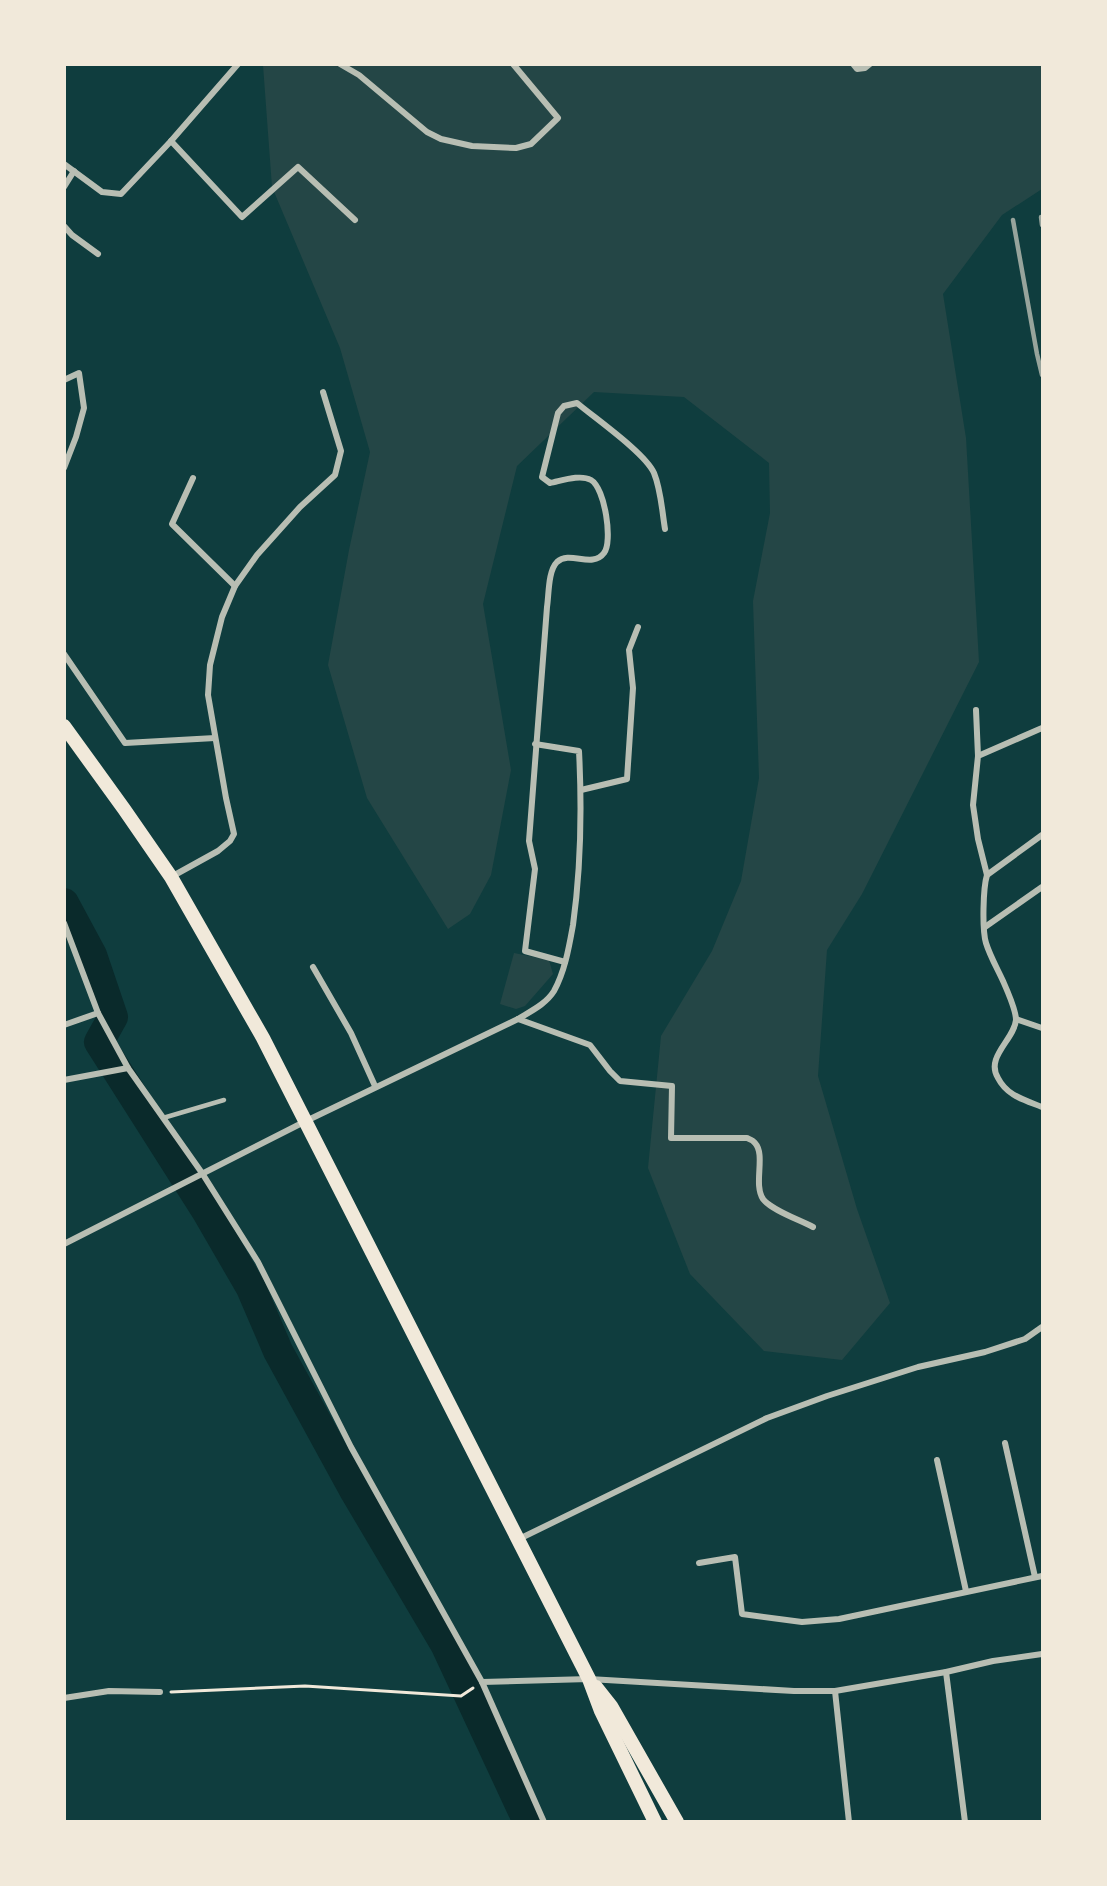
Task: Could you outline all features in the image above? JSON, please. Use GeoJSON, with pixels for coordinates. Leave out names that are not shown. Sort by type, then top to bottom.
{"type":"FeatureCollection","features":[{"type":"Feature","properties":{"kind":"highway"},"geometry":{"type":"LineString","coordinates":[[64,726],[124,808],[171,878],[262,1038],[590,1678],[601,1711],[655,1821]]}},
{"type":"Feature","properties":{"kind":"highway"},"geometry":{"type":"LineString","coordinates":[[590,1678],[611,1706],[677,1821]]}},
{"type":"Feature","properties":{"kind":"street"},"geometry":{"type":"LineString","coordinates":[[64,164],[102,192],[121,194],[238,64]]}},
{"type":"Feature","properties":{"kind":"street"},"geometry":{"type":"LineString","coordinates":[[340,64],[359,75],[427,132],[441,139],[472,146],[516,148],[531,144],[558,118],[513,64]]}},
{"type":"Feature","properties":{"kind":"street"},"geometry":{"type":"LineString","coordinates":[[853,64],[857,69],[865,68],[870,64]]}},
{"type":"Feature","properties":{"kind":"street"},"geometry":{"type":"LineString","coordinates":[[171,141],[242,217],[298,167],[355,220]]}},
{"type":"Feature","properties":{"kind":"street"},"geometry":{"type":"LineString","coordinates":[[64,187],[74,171]]}},
{"type":"Feature","properties":{"kind":"street"},"geometry":{"type":"LineString","coordinates":[[64,226],[72,235],[98,254]]}},
{"type":"Feature","properties":{"kind":"street"},"geometry":{"type":"LineString","coordinates":[[64,380],[79,373],[84,408],[64,468]]}},
{"type":"Feature","properties":{"kind":"street"},"geometry":{"type":"LineString","coordinates":[[171,878],[218,852],[230,842],[234,834],[208,695],[210,665],[222,617],[235,586],[257,555],[300,507],[335,475],[341,451],[323,392]]}},
{"type":"Feature","properties":{"kind":"street"},"geometry":{"type":"LineString","coordinates":[[565,962],[525,951],[535,868],[529,841],[535,744],[551,574],[555,564],[564,558],[595,561],[604,554],[609,544],[603,500],[599,489],[591,480],[581,478],[550,483],[542,477],[558,413],[564,406],[577,404],[637,452],[649,465],[655,475],[665,529]]}},
{"type":"Feature","properties":{"kind":"street"},"geometry":{"type":"LineString","coordinates":[[193,478],[172,524],[235,586]]}},
{"type":"Feature","properties":{"kind":"street"},"geometry":{"type":"LineString","coordinates":[[581,790],[627,779],[633,688],[629,650],[638,627]]}},
{"type":"Feature","properties":{"kind":"street"},"geometry":{"type":"LineString","coordinates":[[64,654],[125,743],[215,738]]}},
{"type":"Feature","properties":{"kind":"street"},"geometry":{"type":"LineString","coordinates":[[976,710],[978,756],[973,805],[987,875],[984,886],[985,941],[1008,993],[1016,1019],[995,1065],[997,1077],[1012,1095],[1042,1107]]}},
{"type":"Feature","properties":{"kind":"street"},"geometry":{"type":"LineString","coordinates":[[978,756],[1042,728]]}},
{"type":"Feature","properties":{"kind":"street"},"geometry":{"type":"LineString","coordinates":[[64,1244],[375,1086],[518,1019],[544,1003],[554,991],[565,962],[574,918],[581,850],[581,790],[579,751],[535,744]]}},
{"type":"Feature","properties":{"kind":"street"},"geometry":{"type":"LineString","coordinates":[[987,875],[1042,835]]}},
{"type":"Feature","properties":{"kind":"street"},"geometry":{"type":"LineString","coordinates":[[985,927],[1042,887]]}},
{"type":"Feature","properties":{"kind":"street"},"geometry":{"type":"LineString","coordinates":[[64,923],[99,1013],[125,1069],[163,1118],[258,1262],[351,1447],[482,1682],[544,1821]]}},
{"type":"Feature","properties":{"kind":"street"},"geometry":{"type":"LineString","coordinates":[[313,967],[351,1033],[375,1086]]}},
{"type":"Feature","properties":{"kind":"street"},"geometry":{"type":"LineString","coordinates":[[64,1025],[99,1013]]}},
{"type":"Feature","properties":{"kind":"street"},"geometry":{"type":"LineString","coordinates":[[518,1019],[590,1046],[621,1081],[672,1086],[671,1138],[747,1138],[755,1143],[758,1151],[759,1188],[762,1197],[767,1204],[813,1227]]}},
{"type":"Feature","properties":{"kind":"street"},"geometry":{"type":"LineString","coordinates":[[1016,1019],[1042,1028]]}},
{"type":"Feature","properties":{"kind":"street"},"geometry":{"type":"LineString","coordinates":[[64,1080],[125,1069]]}},
{"type":"Feature","properties":{"kind":"street"},"geometry":{"type":"LineString","coordinates":[[518,1539],[767,1418],[918,1367],[985,1352],[1025,1339],[1042,1327]]}},
{"type":"Feature","properties":{"kind":"street"},"geometry":{"type":"LineString","coordinates":[[699,1563],[735,1557],[742,1614],[802,1622],[839,1619],[1039,1576],[1005,1443]]}},
{"type":"Feature","properties":{"kind":"street"},"geometry":{"type":"LineString","coordinates":[[937,1461],[966,1591]]}},
{"type":"Feature","properties":{"kind":"street"},"geometry":{"type":"LineString","coordinates":[[482,1682],[590,1678],[794,1691],[835,1691],[1042,1654]]}},
{"type":"Feature","properties":{"kind":"street"},"geometry":{"type":"LineString","coordinates":[[946,1672],[965,1821]]}},
{"type":"Feature","properties":{"kind":"street"},"geometry":{"type":"LineString","coordinates":[[64,1698],[109,1691],[160,1692]]}},
{"type":"Feature","properties":{"kind":"street"},"geometry":{"type":"LineString","coordinates":[[835,1691],[849,1821]]}},
{"type":"Feature","properties":{"kind":"lane"},"geometry":{"type":"LineString","coordinates":[[163,1118],[224,1100]]}},
{"type":"Feature","properties":{"kind":"path"},"geometry":{"type":"LineString","coordinates":[[160,1692],[305,1686],[460,1696],[482,1682]]}},
{"type":"Feature","properties":{"kind":"shaded area"},"geometry":{"type":"Polygon","coordinates":[[[263,65],[1042,65],[1042,189],[1002,215],[943,294],[966,438],[979,662],[862,894],[827,950],[818,1076],[857,1209],[890,1303],[842,1360],[764,1351],[690,1274],[648,1168],[661,1036],[712,951],[741,881],[759,778],[753,601],[770,513],[769,463],[684,397],[594,392],[517,466],[483,604],[511,770],[491,875],[470,914],[448,929],[367,798],[328,665],[370,452],[340,348],[272,187],[263,65]]]}},
{"type":"Feature","properties":{"kind":"shaded area"},"geometry":{"type":"Polygon","coordinates":[[[514,953],[549,960],[553,974],[525,1006],[516,1009],[500,1004],[514,953]]]}},
{"type":"Feature","properties":{"kind":"waterway"},"geometry":{"type":"LineString","coordinates":[[64,903],[92,955],[113,1017],[99,1042],[207,1212],[251,1288],[278,1351],[354,1490],[445,1644],[528,1822]]}},
{"type":"Feature","properties":{"kind":"railway"},"geometry":{"type":"LineString","coordinates":[[1041,217],[1042,225]]}},
{"type":"Feature","properties":{"kind":"railway"},"geometry":{"type":"LineString","coordinates":[[1013,220],[1042,375]]}}]}
